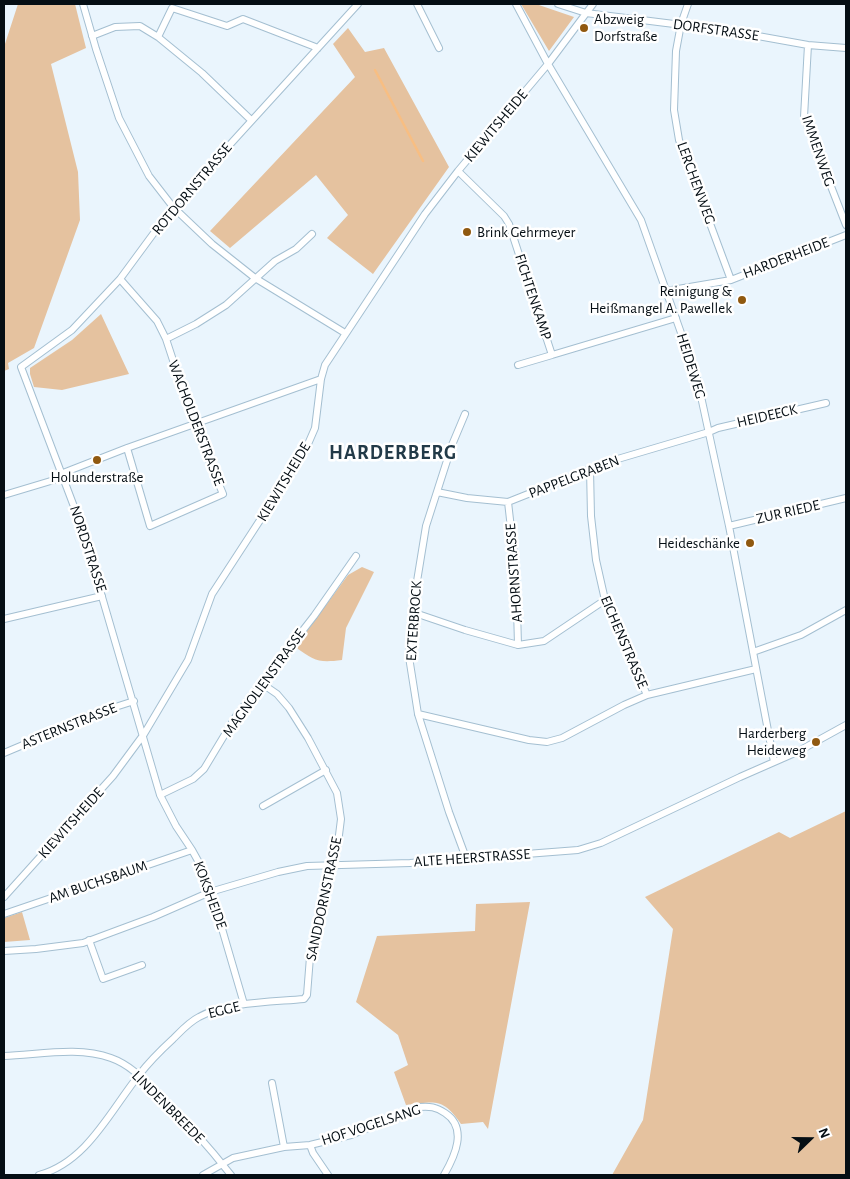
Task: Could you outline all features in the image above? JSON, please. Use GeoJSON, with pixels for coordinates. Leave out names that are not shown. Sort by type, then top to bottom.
{"type":"FeatureCollection","features":[{"type":"Feature","properties":{"kind":"street"},"geometry":{"type":"LineString","coordinates":[[83,4],[119,118],[149,176],[173,207],[212,244],[255,278],[345,333]]}},
{"type":"Feature","properties":{"kind":"street","name":"ROTDORNSTRASSE"},"geometry":{"type":"LineString","coordinates":[[21,367],[72,330],[120,279],[173,207],[358,4]]}},
{"type":"Feature","properties":{"kind":"street"},"geometry":{"type":"LineString","coordinates":[[417,4],[439,48]]}},
{"type":"Feature","properties":{"kind":"street","name":"HEIDEWEG"},"geometry":{"type":"LineString","coordinates":[[516,4],[548,64],[641,220],[697,378],[729,526],[774,762]]}},
{"type":"Feature","properties":{"kind":"street","name":"DORFSTRASSE"},"geometry":{"type":"LineString","coordinates":[[558,4],[586,13],[730,31],[808,45],[846,48]]}},
{"type":"Feature","properties":{"kind":"street","name":"KIEWITSHEIDE"},"geometry":{"type":"LineString","coordinates":[[4,897],[113,776],[144,734],[188,660],[212,594],[305,451],[315,428],[321,379],[325,365],[425,214],[458,171],[548,64],[593,4]]}},
{"type":"Feature","properties":{"kind":"street","name":"LERCHENWEG"},"geometry":{"type":"LineString","coordinates":[[688,4],[681,24],[676,51],[674,110],[678,140],[731,280]]}},
{"type":"Feature","properties":{"kind":"street"},"geometry":{"type":"LineString","coordinates":[[158,37],[172,8],[226,26],[243,19],[318,48]]}},
{"type":"Feature","properties":{"kind":"street"},"geometry":{"type":"LineString","coordinates":[[92,36],[115,26],[140,26],[158,37],[202,73],[251,120]]}},
{"type":"Feature","properties":{"kind":"street","name":"IMMENWEG"},"geometry":{"type":"LineString","coordinates":[[808,45],[804,117],[846,225]]}},
{"type":"Feature","properties":{"kind":"street","name":"FICHTENKAMP"},"geometry":{"type":"LineString","coordinates":[[458,171],[504,216],[509,224],[552,355]]}},
{"type":"Feature","properties":{"kind":"street"},"geometry":{"type":"LineString","coordinates":[[166,339],[196,324],[226,305],[275,261],[296,249],[312,234]]}},
{"type":"Feature","properties":{"kind":"street","name":"HARDERHEIDE"},"geometry":{"type":"LineString","coordinates":[[666,291],[731,280],[846,235]]}},
{"type":"Feature","properties":{"kind":"street","name":"WACHOLDERSTRASSE"},"geometry":{"type":"LineString","coordinates":[[120,279],[157,322],[166,339],[194,424],[223,494],[150,526],[127,448]]}},
{"type":"Feature","properties":{"kind":"street","name":"FICHTENKAMP"},"geometry":{"type":"LineString","coordinates":[[518,365],[676,318]]}},
{"type":"Feature","properties":{"kind":"street","name":"NORDSTRASSE"},"geometry":{"type":"LineString","coordinates":[[21,367],[81,524],[144,734]]}},
{"type":"Feature","properties":{"kind":"street"},"geometry":{"type":"LineString","coordinates":[[4,496],[63,475],[127,448],[321,379]]}},
{"type":"Feature","properties":{"kind":"street","name":"HEIDEECK"},"geometry":{"type":"LineString","coordinates":[[709,432],[718,428],[826,403]]}},
{"type":"Feature","properties":{"kind":"street","name":"EXTERBROCK"},"geometry":{"type":"LineString","coordinates":[[465,414],[452,445],[426,526],[412,612],[409,657],[418,714],[449,812],[466,858]]}},
{"type":"Feature","properties":{"kind":"street","name":"PAPPELGRABEN"},"geometry":{"type":"LineString","coordinates":[[437,492],[467,498],[508,502],[611,461],[709,432]]}},
{"type":"Feature","properties":{"kind":"street","name":"EICHENSTRASSE"},"geometry":{"type":"LineString","coordinates":[[590,469],[591,516],[596,560],[605,600],[647,695]]}},
{"type":"Feature","properties":{"kind":"street","name":"ZUR RIEDE"},"geometry":{"type":"LineString","coordinates":[[729,526],[846,498]]}},
{"type":"Feature","properties":{"kind":"street","name":"AHORNSTRASSE"},"geometry":{"type":"LineString","coordinates":[[508,502],[516,572],[518,645]]}},
{"type":"Feature","properties":{"kind":"street","name":"MAGNOLIENSTRASSE"},"geometry":{"type":"LineString","coordinates":[[160,795],[193,779],[204,769],[236,716],[314,616],[356,556]]}},
{"type":"Feature","properties":{"kind":"street"},"geometry":{"type":"LineString","coordinates":[[4,619],[102,596]]}},
{"type":"Feature","properties":{"kind":"street"},"geometry":{"type":"LineString","coordinates":[[412,612],[518,645],[544,641],[605,600]]}},
{"type":"Feature","properties":{"kind":"street"},"geometry":{"type":"LineString","coordinates":[[753,652],[801,635],[846,610]]}},
{"type":"Feature","properties":{"kind":"street"},"geometry":{"type":"LineString","coordinates":[[418,714],[529,740],[547,742],[562,738],[647,695],[756,669]]}},
{"type":"Feature","properties":{"kind":"street","name":"SANDDORNSTRASSE"},"geometry":{"type":"LineString","coordinates":[[262,683],[277,694],[289,708],[308,738],[337,792],[341,819],[338,843],[310,957],[307,995],[304,999]]}},
{"type":"Feature","properties":{"kind":"street","name":"ASTERNSTRASSE"},"geometry":{"type":"LineString","coordinates":[[4,753],[106,710],[134,701]]}},
{"type":"Feature","properties":{"kind":"street","name":"ALTE HEERSTRASSE"},"geometry":{"type":"LineString","coordinates":[[4,951],[36,949],[86,941],[153,917],[210,892],[278,872],[307,866],[410,863],[578,850],[601,843],[797,752],[846,726]]}},
{"type":"Feature","properties":{"kind":"street","name":"KOKSHEIDE"},"geometry":{"type":"LineString","coordinates":[[144,734],[160,795],[176,826],[202,868],[244,1004]]}},
{"type":"Feature","properties":{"kind":"street"},"geometry":{"type":"LineString","coordinates":[[263,806],[326,770]]}},
{"type":"Feature","properties":{"kind":"street","name":"AM BUCHSBAUM"},"geometry":{"type":"LineString","coordinates":[[4,914],[192,850]]}},
{"type":"Feature","properties":{"kind":"street"},"geometry":{"type":"LineString","coordinates":[[86,941],[103,979],[142,965]]}},
{"type":"Feature","properties":{"kind":"street","name":"EGGE"},"geometry":{"type":"LineString","coordinates":[[39,1175],[63,1165],[93,1138],[139,1075],[169,1042],[198,1017],[244,1004],[304,999]]}},
{"type":"Feature","properties":{"kind":"street","name":"LINDENBREEDE"},"geometry":{"type":"LineString","coordinates":[[4,1056],[79,1052],[110,1058],[124,1064],[139,1075],[192,1128],[231,1175]]}},
{"type":"Feature","properties":{"kind":"street"},"geometry":{"type":"LineString","coordinates":[[272,1083],[284,1147]]}},
{"type":"Feature","properties":{"kind":"street","name":"HOF VOGELSANG"},"geometry":{"type":"LineString","coordinates":[[202,1175],[234,1158],[284,1147],[310,1145],[351,1135],[419,1107],[431,1106],[448,1115],[456,1124],[459,1132],[452,1162],[444,1175]]}},
{"type":"Feature","properties":{"kind":"street"},"geometry":{"type":"LineString","coordinates":[[310,1145],[312,1153],[328,1175]]}},
{"type":"Feature","properties":{"kind":"shaded area"},"geometry":{"type":"Polygon","coordinates":[[[18,4],[75,4],[86,48],[51,64],[78,172],[80,220],[34,348],[8,363],[9,369],[4,371],[4,47],[18,4]]]}},
{"type":"Feature","properties":{"kind":"shaded area"},"geometry":{"type":"Polygon","coordinates":[[[521,4],[536,4],[574,17],[549,51],[521,4]]]}},
{"type":"Feature","properties":{"kind":"shaded area"},"geometry":{"type":"Polygon","coordinates":[[[348,28],[365,52],[384,48],[449,167],[373,274],[327,238],[348,215],[316,175],[230,248],[210,231],[355,77],[333,44],[348,28]]]}},
{"type":"Feature","properties":{"kind":"shaded area"},"geometry":{"type":"Polygon","coordinates":[[[101,314],[129,374],[62,390],[34,387],[30,368],[72,340],[101,314]]]}},
{"type":"Feature","properties":{"kind":"shaded area"},"geometry":{"type":"Polygon","coordinates":[[[362,567],[374,572],[346,628],[342,660],[317,660],[295,647],[348,575],[362,567]]]}},
{"type":"Feature","properties":{"kind":"shaded area"},"geometry":{"type":"Polygon","coordinates":[[[846,811],[846,1175],[612,1175],[643,1120],[673,929],[645,897],[779,832],[790,838],[846,811]]]}},
{"type":"Feature","properties":{"kind":"shaded area"},"geometry":{"type":"Polygon","coordinates":[[[530,902],[488,1129],[483,1122],[461,1124],[449,1109],[438,1103],[406,1105],[394,1072],[408,1065],[398,1035],[356,1002],[377,936],[475,931],[476,904],[530,902]]]}},
{"type":"Feature","properties":{"kind":"shaded area"},"geometry":{"type":"Polygon","coordinates":[[[22,912],[30,940],[4,942],[4,918],[22,912]]]}},
{"type":"Feature","properties":{"kind":"waterway"},"geometry":{"type":"LineString","coordinates":[[375,70],[423,161]]}},
{"type":"Feature","properties":{"kind":"place","name":"Abzweig Dorfstraße"},"geometry":{"type":"Point","coordinates":[584,28]}},
{"type":"Feature","properties":{"kind":"place","name":"Brink Gehrmeyer"},"geometry":{"type":"Point","coordinates":[467,232]}},
{"type":"Feature","properties":{"kind":"place","name":"Reinigung & Heißmangel A. Pawellek"},"geometry":{"type":"Point","coordinates":[742,300]}},
{"type":"Feature","properties":{"kind":"place","name":"Holunderstraße"},"geometry":{"type":"Point","coordinates":[97,460]}},
{"type":"Feature","properties":{"kind":"place","name":"Heideschänke"},"geometry":{"type":"Point","coordinates":[750,543]}},
{"type":"Feature","properties":{"kind":"place","name":"Harderberg Heideweg"},"geometry":{"type":"Point","coordinates":[816,742]}},
{"type":"Feature","properties":{"kind":"district","name":"HARDERBERG"},"geometry":{"type":"Point","coordinates":[393,453]}}]}
